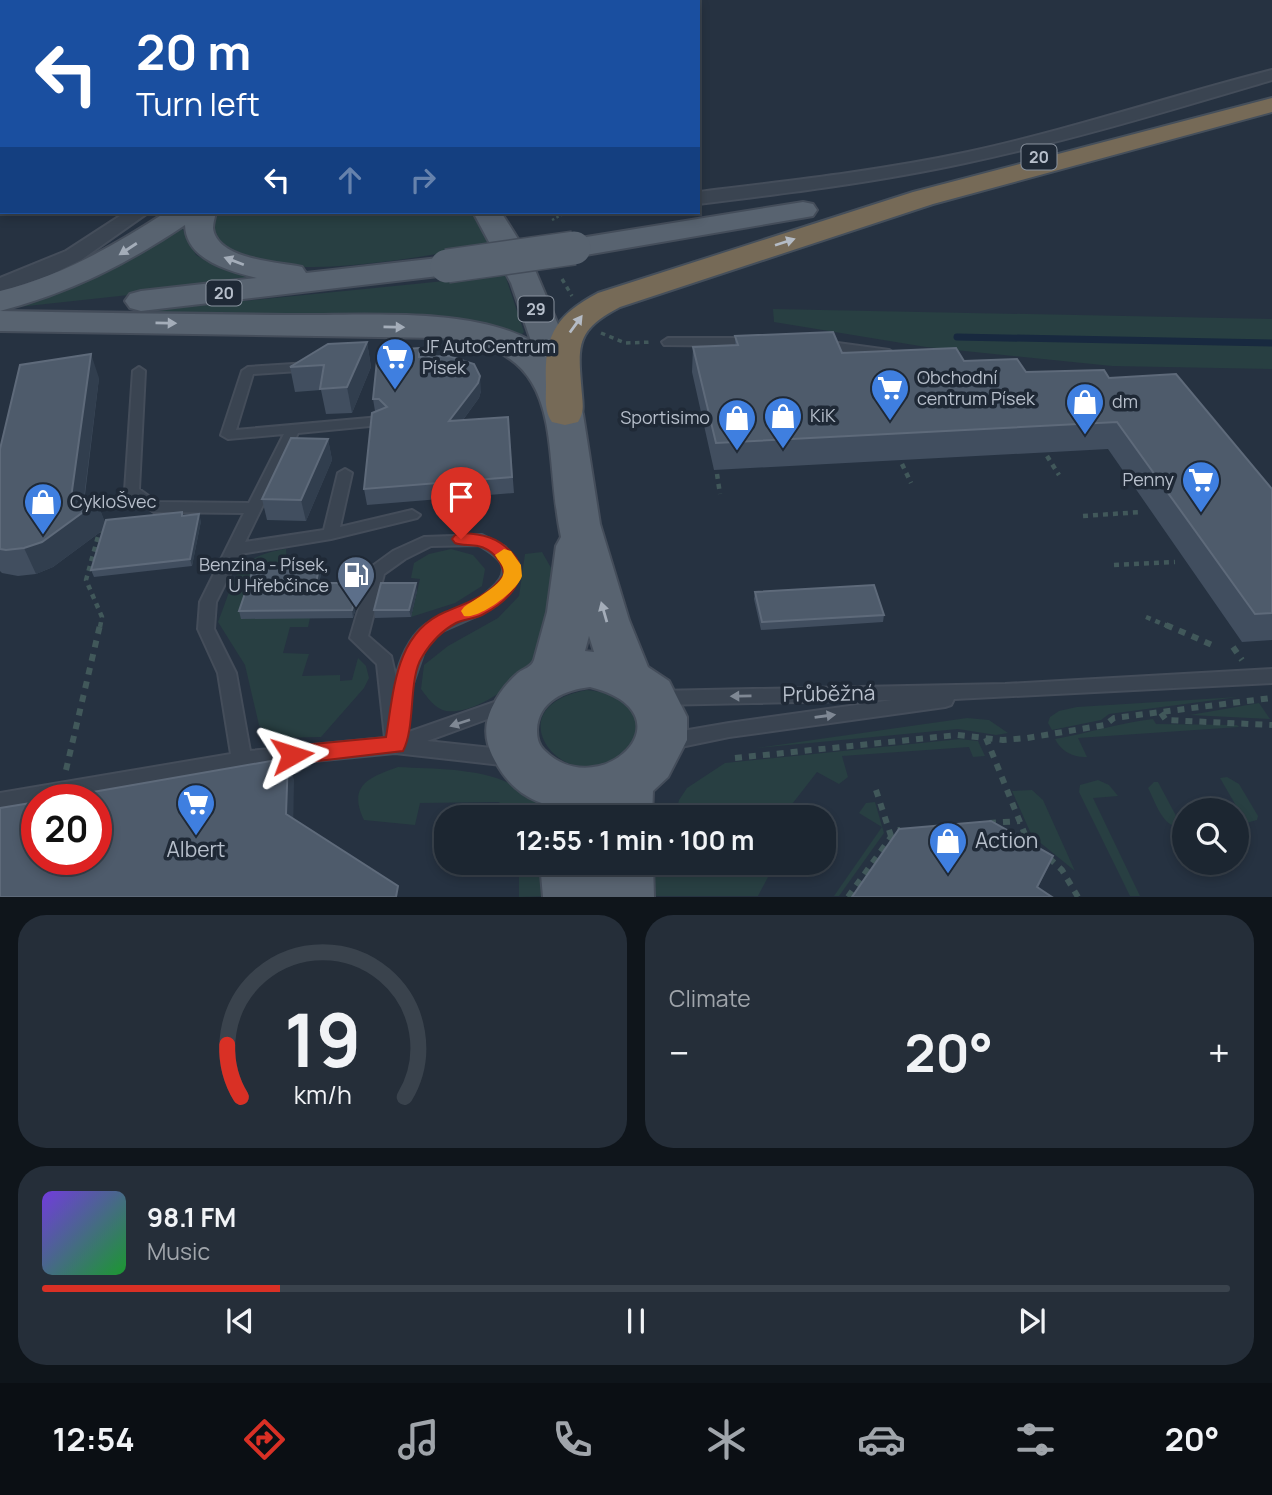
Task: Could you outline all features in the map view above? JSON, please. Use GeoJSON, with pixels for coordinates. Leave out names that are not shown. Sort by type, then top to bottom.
{"type":"FeatureCollection","features":[{"type":"Feature","properties":{"kind":"highway","name":"20"},"geometry":{"type":"LineString","coordinates":[[803,210],[1092,145],[1272,95]]}},
{"type":"Feature","properties":{"kind":"highway","name":"20"},"geometry":{"type":"LineString","coordinates":[[803,210],[1029,169],[1272,105]]}},
{"type":"Feature","properties":{"kind":"highway"},"geometry":{"type":"LineString","coordinates":[[565,414],[567,340],[573,323],[596,307],[660,282],[897,206],[1029,169]]}},
{"type":"Feature","properties":{"kind":"main road","name":"20"},"geometry":{"type":"LineString","coordinates":[[0,315],[337,281],[574,248],[803,210]]}},
{"type":"Feature","properties":{"kind":"main road"},"geometry":{"type":"LineString","coordinates":[[0,301],[60,284],[101,267],[183,214]]}},
{"type":"Feature","properties":{"kind":"main road"},"geometry":{"type":"LineString","coordinates":[[201,214],[197,223],[199,234],[206,246],[224,258],[253,268],[306,274],[447,266]]}},
{"type":"Feature","properties":{"kind":"main road","name":"29"},"geometry":{"type":"LineString","coordinates":[[488,214],[506,242],[540,317],[565,414],[579,523],[639,743]]}},
{"type":"Feature","properties":{"kind":"main road"},"geometry":{"type":"LineString","coordinates":[[0,321],[391,327],[470,331],[488,335],[519,348],[536,364],[565,414]]}},
{"type":"Feature","properties":{"kind":"main road","name":"29"},"geometry":{"type":"LineString","coordinates":[[538,687],[565,648],[579,523]]}},
{"type":"Feature","properties":{"kind":"main road"},"geometry":{"type":"LineString","coordinates":[[590,669],[639,743],[608,787],[588,790],[567,803],[519,759],[512,744],[511,728],[515,712],[538,687],[590,669]]}},
{"type":"Feature","properties":{"kind":"main road"},"geometry":{"type":"LineString","coordinates":[[570,875],[572,897]]}},
{"type":"Feature","properties":{"kind":"main road"},"geometry":{"type":"LineString","coordinates":[[625,875],[625,897]]}},
{"type":"Feature","properties":{"kind":"street"},"geometry":{"type":"LineString","coordinates":[[700,198],[860,176],[966,157],[1133,116],[1272,75]]}},
{"type":"Feature","properties":{"kind":"street"},"geometry":{"type":"LineString","coordinates":[[0,285],[60,265],[136,214]]}},
{"type":"Feature","properties":{"kind":"lane"},"geometry":{"type":"LineString","coordinates":[[668,342],[764,342]]}},
{"type":"Feature","properties":{"kind":"lane"},"geometry":{"type":"LineString","coordinates":[[805,342],[907,356]]}},
{"type":"Feature","properties":{"kind":"lane"},"geometry":{"type":"LineString","coordinates":[[327,361],[306,368],[248,371],[228,435],[380,421]]}},
{"type":"Feature","properties":{"kind":"lane"},"geometry":{"type":"LineString","coordinates":[[139,371],[132,491],[154,507],[254,508]]}},
{"type":"Feature","properties":{"kind":"lane"},"geometry":{"type":"LineString","coordinates":[[242,760],[227,673],[206,629],[208,603],[293,429]]}},
{"type":"Feature","properties":{"kind":"lane"},"geometry":{"type":"LineString","coordinates":[[331,534],[345,473]]}},
{"type":"Feature","properties":{"kind":"lane"},"geometry":{"type":"LineString","coordinates":[[234,549],[331,534],[412,515]]}},
{"type":"Feature","properties":{"kind":"lane"},"geometry":{"type":"LineString","coordinates":[[482,540],[500,550],[512,565],[513,576],[506,586],[476,610],[450,618],[427,634],[410,660],[395,745],[385,661],[359,638],[377,571],[398,555],[429,541],[482,540]]}},
{"type":"Feature","properties":{"kind":"lane","name":"Průběžná"},"geometry":{"type":"LineString","coordinates":[[639,743],[1005,691],[1272,676]]}},
{"type":"Feature","properties":{"kind":"lane"},"geometry":{"type":"LineString","coordinates":[[395,745],[471,720],[538,687]]}},
{"type":"Feature","properties":{"kind":"lane","name":"Průběžná"},"geometry":{"type":"LineString","coordinates":[[639,743],[1005,691]]}},
{"type":"Feature","properties":{"kind":"lane"},"geometry":{"type":"LineString","coordinates":[[0,801],[242,760],[395,745],[519,759]]}},
{"type":"Feature","properties":{"kind":"path"},"geometry":{"type":"LineString","coordinates":[[1047,456],[1059,475]]}},
{"type":"Feature","properties":{"kind":"path"},"geometry":{"type":"LineString","coordinates":[[902,464],[911,483]]}},
{"type":"Feature","properties":{"kind":"path"},"geometry":{"type":"LineString","coordinates":[[717,474],[720,494]]}},
{"type":"Feature","properties":{"kind":"path"},"geometry":{"type":"LineString","coordinates":[[1083,516],[1142,512]]}},
{"type":"Feature","properties":{"kind":"path"},"geometry":{"type":"LineString","coordinates":[[66,771],[102,617],[86,580],[102,524]]}},
{"type":"Feature","properties":{"kind":"path"},"geometry":{"type":"LineString","coordinates":[[1114,565],[1175,562]]}},
{"type":"Feature","properties":{"kind":"path"},"geometry":{"type":"LineString","coordinates":[[1146,617],[1217,648]]}},
{"type":"Feature","properties":{"kind":"path"},"geometry":{"type":"LineString","coordinates":[[735,758],[957,734],[986,738],[1027,738],[1105,725],[1114,719],[1272,701]]}},
{"type":"Feature","properties":{"kind":"path"},"geometry":{"type":"LineString","coordinates":[[1161,713],[1166,720],[1272,725]]}},
{"type":"Feature","properties":{"kind":"path"},"geometry":{"type":"LineString","coordinates":[[986,738],[1026,837],[1062,870],[1078,897]]}},
{"type":"Feature","properties":{"kind":"path"},"geometry":{"type":"LineString","coordinates":[[876,790],[891,837]]}},
{"type":"Feature","properties":{"kind":"path"},"geometry":{"type":"LineString","coordinates":[[979,824],[1020,821]]}},
{"type":"Feature","properties":{"kind":"path"},"geometry":{"type":"LineString","coordinates":[[848,897],[896,830],[910,829]]}},
{"type":"Feature","properties":{"kind":"green space"},"geometry":{"type":"Polygon","coordinates":[[[214,214],[475,214],[494,245],[360,264],[289,266],[259,261],[233,251],[214,236],[211,228],[214,214]]]}},
{"type":"Feature","properties":{"kind":"green space"},"geometry":{"type":"Polygon","coordinates":[[[181,226],[196,255],[224,270],[267,280],[18,307],[19,302],[62,289],[103,271],[181,226]]]}},
{"type":"Feature","properties":{"kind":"green space"},"geometry":{"type":"Polygon","coordinates":[[[505,275],[524,332],[521,335],[498,329],[102,315],[505,275]]]}},
{"type":"Feature","properties":{"kind":"green space"},"geometry":{"type":"Polygon","coordinates":[[[773,309],[1272,319],[1272,369],[1112,366],[926,347],[774,322],[773,309]]]}},
{"type":"Feature","properties":{"kind":"green space"},"geometry":{"type":"Polygon","coordinates":[[[286,549],[287,571],[310,618],[308,627],[290,627],[283,653],[309,654],[302,676],[340,675],[340,681],[352,680],[358,658],[366,666],[369,678],[364,688],[321,737],[271,738],[259,725],[245,665],[218,622],[233,582],[246,564],[269,553],[286,549]]]}},
{"type":"Feature","properties":{"kind":"green space"},"geometry":{"type":"Polygon","coordinates":[[[451,549],[473,555],[485,569],[482,586],[455,603],[411,617],[420,579],[411,578],[414,563],[429,554],[451,549]]]}},
{"type":"Feature","properties":{"kind":"green space"},"geometry":{"type":"Polygon","coordinates":[[[542,552],[558,580],[547,654],[501,692],[473,707],[459,711],[438,708],[421,689],[424,665],[448,646],[498,618],[519,596],[525,554],[542,552]]]}},
{"type":"Feature","properties":{"kind":"green space"},"geometry":{"type":"Polygon","coordinates":[[[587,690],[611,696],[622,702],[635,719],[637,729],[624,752],[603,765],[582,767],[563,760],[548,748],[541,732],[543,715],[558,700],[587,690]]]}},
{"type":"Feature","properties":{"kind":"green space"},"geometry":{"type":"Polygon","coordinates":[[[1238,697],[1109,714],[1101,720],[1052,730],[1048,723],[1050,717],[1059,711],[1077,707],[1238,697]]]}},
{"type":"Feature","properties":{"kind":"green space"},"geometry":{"type":"Polygon","coordinates":[[[1259,703],[1270,719],[1190,715],[1259,703]]]}},
{"type":"Feature","properties":{"kind":"green space"},"geometry":{"type":"Polygon","coordinates":[[[967,718],[989,720],[1008,733],[996,735],[958,729],[756,748],[967,718]]]}},
{"type":"Feature","properties":{"kind":"green space"},"geometry":{"type":"Polygon","coordinates":[[[1153,719],[1156,724],[1239,727],[1078,738],[1087,757],[1068,753],[1055,739],[1128,723],[1153,719]]]}},
{"type":"Feature","properties":{"kind":"green space"},"geometry":{"type":"Polygon","coordinates":[[[960,739],[978,741],[985,756],[973,757],[969,747],[842,756],[848,777],[839,784],[817,772],[791,805],[678,805],[687,788],[725,763],[960,739]]]}},
{"type":"Feature","properties":{"kind":"green space"},"geometry":{"type":"Polygon","coordinates":[[[398,767],[481,774],[519,788],[538,805],[501,805],[499,802],[420,803],[415,825],[364,820],[359,808],[360,790],[378,775],[398,767]]]}},
{"type":"Feature","properties":{"kind":"green space"},"geometry":{"type":"Polygon","coordinates":[[[1227,777],[1239,784],[1247,798],[1232,798],[1220,778],[1227,777]]]}},
{"type":"Feature","properties":{"kind":"green space"},"geometry":{"type":"Polygon","coordinates":[[[1098,780],[1109,785],[1118,796],[1093,798],[1140,896],[1130,896],[1079,792],[1080,785],[1098,780]]]}},
{"type":"Feature","properties":{"kind":"green space"},"geometry":{"type":"Polygon","coordinates":[[[1158,782],[1172,808],[1172,825],[1161,814],[1148,788],[1158,782]]]}},
{"type":"Feature","properties":{"kind":"green space"},"geometry":{"type":"Polygon","coordinates":[[[1032,790],[1043,800],[1075,871],[1032,836],[1012,791],[1032,790]]]}},
{"type":"Feature","properties":{"kind":"green space"},"geometry":{"type":"Polygon","coordinates":[[[1249,801],[1258,816],[1257,820],[1249,822],[1249,801]]]}},
{"type":"Feature","properties":{"kind":"green space"},"geometry":{"type":"Polygon","coordinates":[[[875,802],[884,833],[839,896],[834,896],[882,827],[859,813],[866,803],[875,802]]]}},
{"type":"Feature","properties":{"kind":"green space"},"geometry":{"type":"Polygon","coordinates":[[[519,875],[551,875],[552,896],[519,897],[519,875]]]}},
{"type":"Feature","properties":{"kind":"green space"},"geometry":{"type":"Polygon","coordinates":[[[647,875],[768,877],[758,896],[652,896],[647,875]]]}},
{"type":"Feature","properties":{"kind":"building"},"geometry":{"type":"Polygon","coordinates":[[[833,332],[842,353],[956,348],[964,361],[1017,359],[1026,372],[1104,370],[1109,378],[1176,374],[1272,489],[1272,613],[1255,614],[1117,422],[716,443],[693,347],[738,345],[735,336],[833,332]]]}},
{"type":"Feature","properties":{"kind":"building"},"geometry":{"type":"Polygon","coordinates":[[[367,342],[347,387],[320,389],[324,365],[290,367],[328,344],[367,342]]]}},
{"type":"Feature","properties":{"kind":"building"},"geometry":{"type":"Polygon","coordinates":[[[419,348],[419,357],[449,356],[474,364],[480,376],[478,383],[449,421],[508,417],[512,477],[364,489],[372,413],[387,407],[379,399],[373,399],[378,351],[419,348]]]}},
{"type":"Feature","properties":{"kind":"building"},"geometry":{"type":"Polygon","coordinates":[[[91,354],[70,505],[97,502],[42,542],[24,548],[0,549],[0,449],[20,365],[91,354]]]}},
{"type":"Feature","properties":{"kind":"building"},"geometry":{"type":"Polygon","coordinates":[[[291,438],[328,439],[301,500],[262,499],[291,438]]]}},
{"type":"Feature","properties":{"kind":"building"},"geometry":{"type":"Polygon","coordinates":[[[182,512],[182,516],[199,514],[190,559],[91,570],[106,520],[182,512]]]}},
{"type":"Feature","properties":{"kind":"building"},"geometry":{"type":"Polygon","coordinates":[[[320,563],[316,583],[360,583],[352,610],[239,611],[255,564],[320,563]]]}},
{"type":"Feature","properties":{"kind":"building"},"geometry":{"type":"Polygon","coordinates":[[[381,583],[416,583],[409,610],[374,610],[381,583]]]}},
{"type":"Feature","properties":{"kind":"building"},"geometry":{"type":"Polygon","coordinates":[[[874,585],[884,615],[762,622],[755,592],[874,585]]]}},
{"type":"Feature","properties":{"kind":"building","name":"Albert"},"geometry":{"type":"Polygon","coordinates":[[[288,758],[286,814],[398,886],[396,897],[0,897],[0,808],[21,805],[21,875],[112,875],[112,789],[288,758]]]}},
{"type":"Feature","properties":{"kind":"building"},"geometry":{"type":"Polygon","coordinates":[[[991,821],[1053,856],[1037,887],[1052,897],[852,897],[899,829],[991,821]]]}},
{"type":"Feature","properties":{"kind":"waterway"},"geometry":{"type":"LineString","coordinates":[[957,337],[1272,343]]}},
{"type":"Feature","properties":{"kind":"slow traffic"},"geometry":{"type":"LineString","coordinates":[[470,611],[476,610],[506,586],[513,576],[512,565],[504,555]]}},
{"type":"Feature","properties":{"kind":"place","name":"JF AutoCentrum Písek"},"geometry":{"type":"Point","coordinates":[395,391]}},
{"type":"Feature","properties":{"kind":"place","name":"Obchodní centrum Písek"},"geometry":{"type":"Point","coordinates":[890,422]}},
{"type":"Feature","properties":{"kind":"place","name":"dm"},"geometry":{"type":"Point","coordinates":[1085,436]}},
{"type":"Feature","properties":{"kind":"place","name":"KiK"},"geometry":{"type":"Point","coordinates":[783,450]}},
{"type":"Feature","properties":{"kind":"place","name":"Sportisimo"},"geometry":{"type":"Point","coordinates":[737,452]}},
{"type":"Feature","properties":{"kind":"place","name":"Penny"},"geometry":{"type":"Point","coordinates":[1201,514]}},
{"type":"Feature","properties":{"kind":"place","name":"CykloŠvec"},"geometry":{"type":"Point","coordinates":[43,536]}},
{"type":"Feature","properties":{"kind":"place","name":"Benzina - Písek, U Hřebčince"},"geometry":{"type":"Point","coordinates":[356,609]}},
{"type":"Feature","properties":{"kind":"place","name":"Albert"},"geometry":{"type":"Point","coordinates":[196,837]}},
{"type":"Feature","properties":{"kind":"place","name":"Action"},"geometry":{"type":"Point","coordinates":[948,875]}},
{"type":"Feature","properties":{"kind":"route"},"geometry":{"type":"LineString","coordinates":[[292,755],[395,745],[410,660],[427,634],[450,618],[476,610],[506,586],[513,576],[512,565],[500,550],[482,540],[461,539]]}}]}
